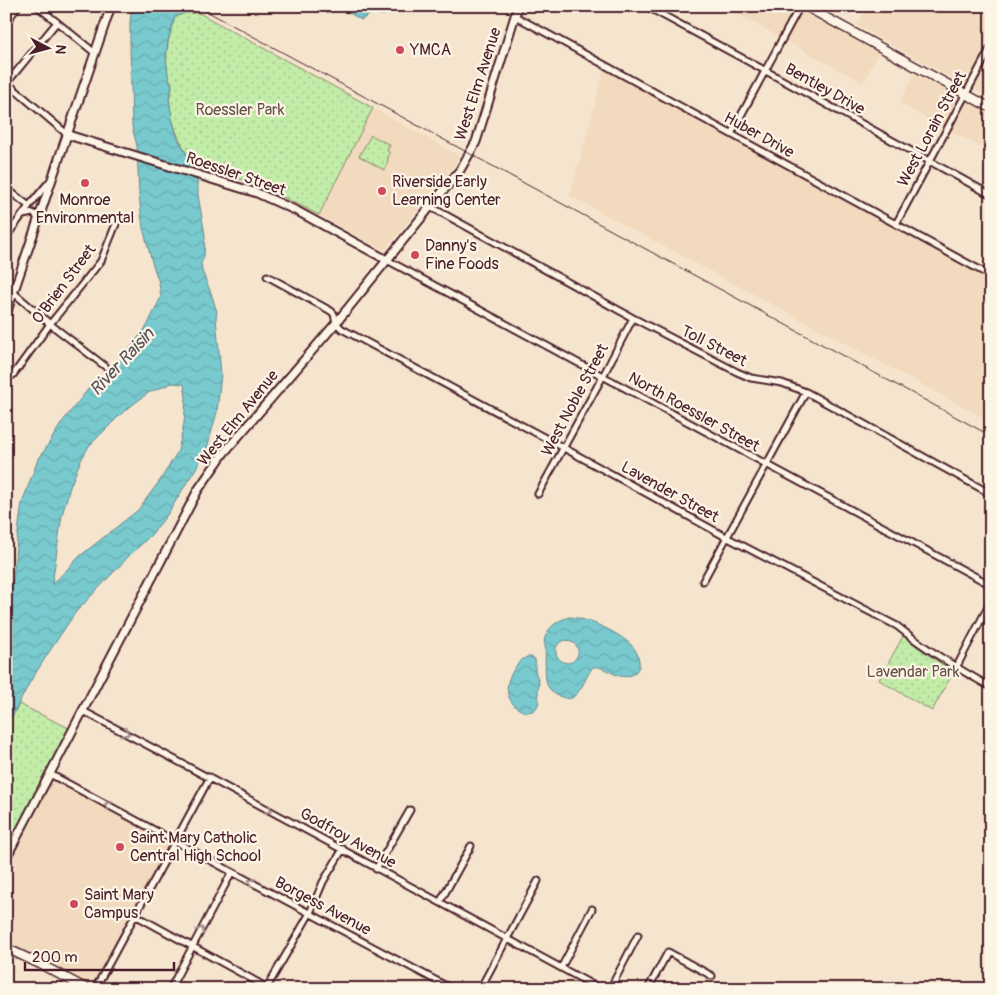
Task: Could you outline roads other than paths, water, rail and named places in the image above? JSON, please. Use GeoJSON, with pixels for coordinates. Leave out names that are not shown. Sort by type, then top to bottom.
{"type":"FeatureCollection","features":[{"type":"Feature","properties":{"kind":"main road"},"geometry":{"type":"LineString","coordinates":[[805,6],[991,108]]}},
{"type":"Feature","properties":{"kind":"main road"},"geometry":{"type":"LineString","coordinates":[[6,948],[86,989]]}},
{"type":"Feature","properties":{"kind":"street"},"geometry":{"type":"LineString","coordinates":[[6,23],[18,6]]}},
{"type":"Feature","properties":{"kind":"street"},"geometry":{"type":"LineString","coordinates":[[37,6],[96,53]]}},
{"type":"Feature","properties":{"kind":"street"},"geometry":{"type":"LineString","coordinates":[[6,314],[111,6]]}},
{"type":"Feature","properties":{"kind":"street","name":"West Elm Avenue"},"geometry":{"type":"LineString","coordinates":[[6,858],[198,490],[223,454],[336,323],[460,170],[476,142],[518,6]]}},
{"type":"Feature","properties":{"kind":"street","name":"Bentley Drive"},"geometry":{"type":"LineString","coordinates":[[646,6],[991,195]]}},
{"type":"Feature","properties":{"kind":"street"},"geometry":{"type":"LineString","coordinates":[[731,134],[800,6]]}},
{"type":"Feature","properties":{"kind":"street","name":"Huber Drive"},"geometry":{"type":"LineString","coordinates":[[515,16],[991,276]]}},
{"type":"Feature","properties":{"kind":"street"},"geometry":{"type":"LineString","coordinates":[[56,22],[7,83],[68,135]]}},
{"type":"Feature","properties":{"kind":"street","name":"West Lorain Street"},"geometry":{"type":"LineString","coordinates":[[896,224],[991,46]]}},
{"type":"Feature","properties":{"kind":"street","name":"Roessler Street"},"geometry":{"type":"LineString","coordinates":[[68,135],[257,193],[297,211],[387,260]]}},
{"type":"Feature","properties":{"kind":"street"},"geometry":{"type":"LineString","coordinates":[[6,237],[51,180]]}},
{"type":"Feature","properties":{"kind":"street"},"geometry":{"type":"LineString","coordinates":[[6,188],[29,206]]}},
{"type":"Feature","properties":{"kind":"street","name":"Toll Street"},"geometry":{"type":"LineString","coordinates":[[431,207],[633,318],[751,378],[782,383],[806,392],[991,494]]}},
{"type":"Feature","properties":{"kind":"street"},"geometry":{"type":"LineString","coordinates":[[23,215],[33,213],[38,220]]}},
{"type":"Feature","properties":{"kind":"street","name":"O'Brien Street"},"geometry":{"type":"LineString","coordinates":[[6,374],[10,377],[13,375],[50,324],[101,261],[116,224]]}},
{"type":"Feature","properties":{"kind":"street","name":"North Roessler Street"},"geometry":{"type":"LineString","coordinates":[[387,260],[766,466],[991,585]]}},
{"type":"Feature","properties":{"kind":"street","name":"Lavender Street"},"geometry":{"type":"LineString","coordinates":[[267,276],[331,311],[334,314],[336,323],[342,329],[726,537],[897,626],[956,668],[991,687]]}},
{"type":"Feature","properties":{"kind":"street"},"geometry":{"type":"LineString","coordinates":[[14,293],[106,368]]}},
{"type":"Feature","properties":{"kind":"street","name":"West Noble Street"},"geometry":{"type":"LineString","coordinates":[[538,494],[633,318]]}},
{"type":"Feature","properties":{"kind":"street"},"geometry":{"type":"LineString","coordinates":[[703,582],[806,392]]}},
{"type":"Feature","properties":{"kind":"street"},"geometry":{"type":"LineString","coordinates":[[956,668],[991,601]]}},
{"type":"Feature","properties":{"kind":"street","name":"Godfroy Avenue"},"geometry":{"type":"LineString","coordinates":[[83,711],[210,777],[376,869],[600,989]]}},
{"type":"Feature","properties":{"kind":"street","name":"Borgess Avenue"},"geometry":{"type":"LineString","coordinates":[[50,774],[452,989]]}},
{"type":"Feature","properties":{"kind":"street"},"geometry":{"type":"LineString","coordinates":[[95,989],[210,777]]}},
{"type":"Feature","properties":{"kind":"street"},"geometry":{"type":"LineString","coordinates":[[376,869],[410,810]]}},
{"type":"Feature","properties":{"kind":"street"},"geometry":{"type":"LineString","coordinates":[[440,902],[471,846]]}},
{"type":"Feature","properties":{"kind":"street"},"geometry":{"type":"LineString","coordinates":[[135,915],[268,988],[310,912],[323,882],[343,850]]}},
{"type":"Feature","properties":{"kind":"street"},"geometry":{"type":"LineString","coordinates":[[170,989],[232,872]]}},
{"type":"Feature","properties":{"kind":"street"},"geometry":{"type":"LineString","coordinates":[[480,989],[538,881]]}},
{"type":"Feature","properties":{"kind":"street"},"geometry":{"type":"LineString","coordinates":[[561,968],[592,909]]}},
{"type":"Feature","properties":{"kind":"street"},"geometry":{"type":"LineString","coordinates":[[610,989],[638,934]]}},
{"type":"Feature","properties":{"kind":"street"},"geometry":{"type":"LineString","coordinates":[[648,989],[668,952],[712,976]]}},
{"type":"Feature","properties":{"kind":"water","name":"River Raisin"},"geometry":{"type":"Polygon","coordinates":[[[132,6],[200,6],[175,17],[168,40],[166,57],[172,86],[169,98],[172,118],[177,137],[191,162],[198,184],[205,235],[204,257],[201,263],[202,271],[217,312],[221,374],[217,412],[206,452],[167,515],[150,536],[75,613],[30,682],[6,728],[6,594],[13,579],[22,503],[37,462],[63,421],[93,383],[121,360],[147,326],[161,297],[159,283],[143,228],[139,195],[137,146],[132,126],[130,22],[132,6]],[[172,383],[148,393],[122,413],[89,446],[70,487],[62,515],[52,585],[80,556],[138,510],[161,479],[178,451],[184,423],[186,398],[184,384],[172,383]]]}},
{"type":"Feature","properties":{"kind":"water"},"geometry":{"type":"Polygon","coordinates":[[[314,6],[418,6],[381,15],[373,13],[361,20],[342,10],[314,6]]]}},
{"type":"Feature","properties":{"kind":"water"},"geometry":{"type":"Polygon","coordinates":[[[565,618],[577,618],[593,623],[625,639],[637,654],[639,667],[637,670],[633,674],[623,676],[593,667],[572,698],[569,699],[555,694],[549,688],[546,680],[544,641],[550,628],[565,618]],[[566,640],[559,643],[556,653],[561,661],[571,662],[576,658],[578,650],[574,643],[566,640]]]}},
{"type":"Feature","properties":{"kind":"water"},"geometry":{"type":"Polygon","coordinates":[[[527,657],[535,659],[535,672],[539,682],[539,701],[536,708],[530,712],[523,711],[517,707],[511,701],[508,692],[508,682],[513,671],[527,657]]]}},
{"type":"Feature","properties":{"kind":"railway"},"geometry":{"type":"LineString","coordinates":[[197,6],[991,436]]}},
{"type":"Feature","properties":{"kind":"place","name":"YMCA"},"geometry":{"type":"Point","coordinates":[400,50]}},
{"type":"Feature","properties":{"kind":"place","name":"Monroe Environmental"},"geometry":{"type":"Point","coordinates":[85,183]}},
{"type":"Feature","properties":{"kind":"place","name":"Riverside Early Learning Center"},"geometry":{"type":"Point","coordinates":[382,191]}},
{"type":"Feature","properties":{"kind":"place","name":"Danny's Fine Foods"},"geometry":{"type":"Point","coordinates":[415,255]}},
{"type":"Feature","properties":{"kind":"place","name":"Saint Mary Catholic Central High School"},"geometry":{"type":"Point","coordinates":[120,847]}},
{"type":"Feature","properties":{"kind":"place","name":"Saint Mary Campus"},"geometry":{"type":"Point","coordinates":[74,904]}},
{"type":"Feature","properties":{"kind":"park label","name":"Roessler Park"},"geometry":{"type":"Point","coordinates":[240,110]}},
{"type":"Feature","properties":{"kind":"park label","name":"Lavendar Park"},"geometry":{"type":"Point","coordinates":[913,672]}}]}
